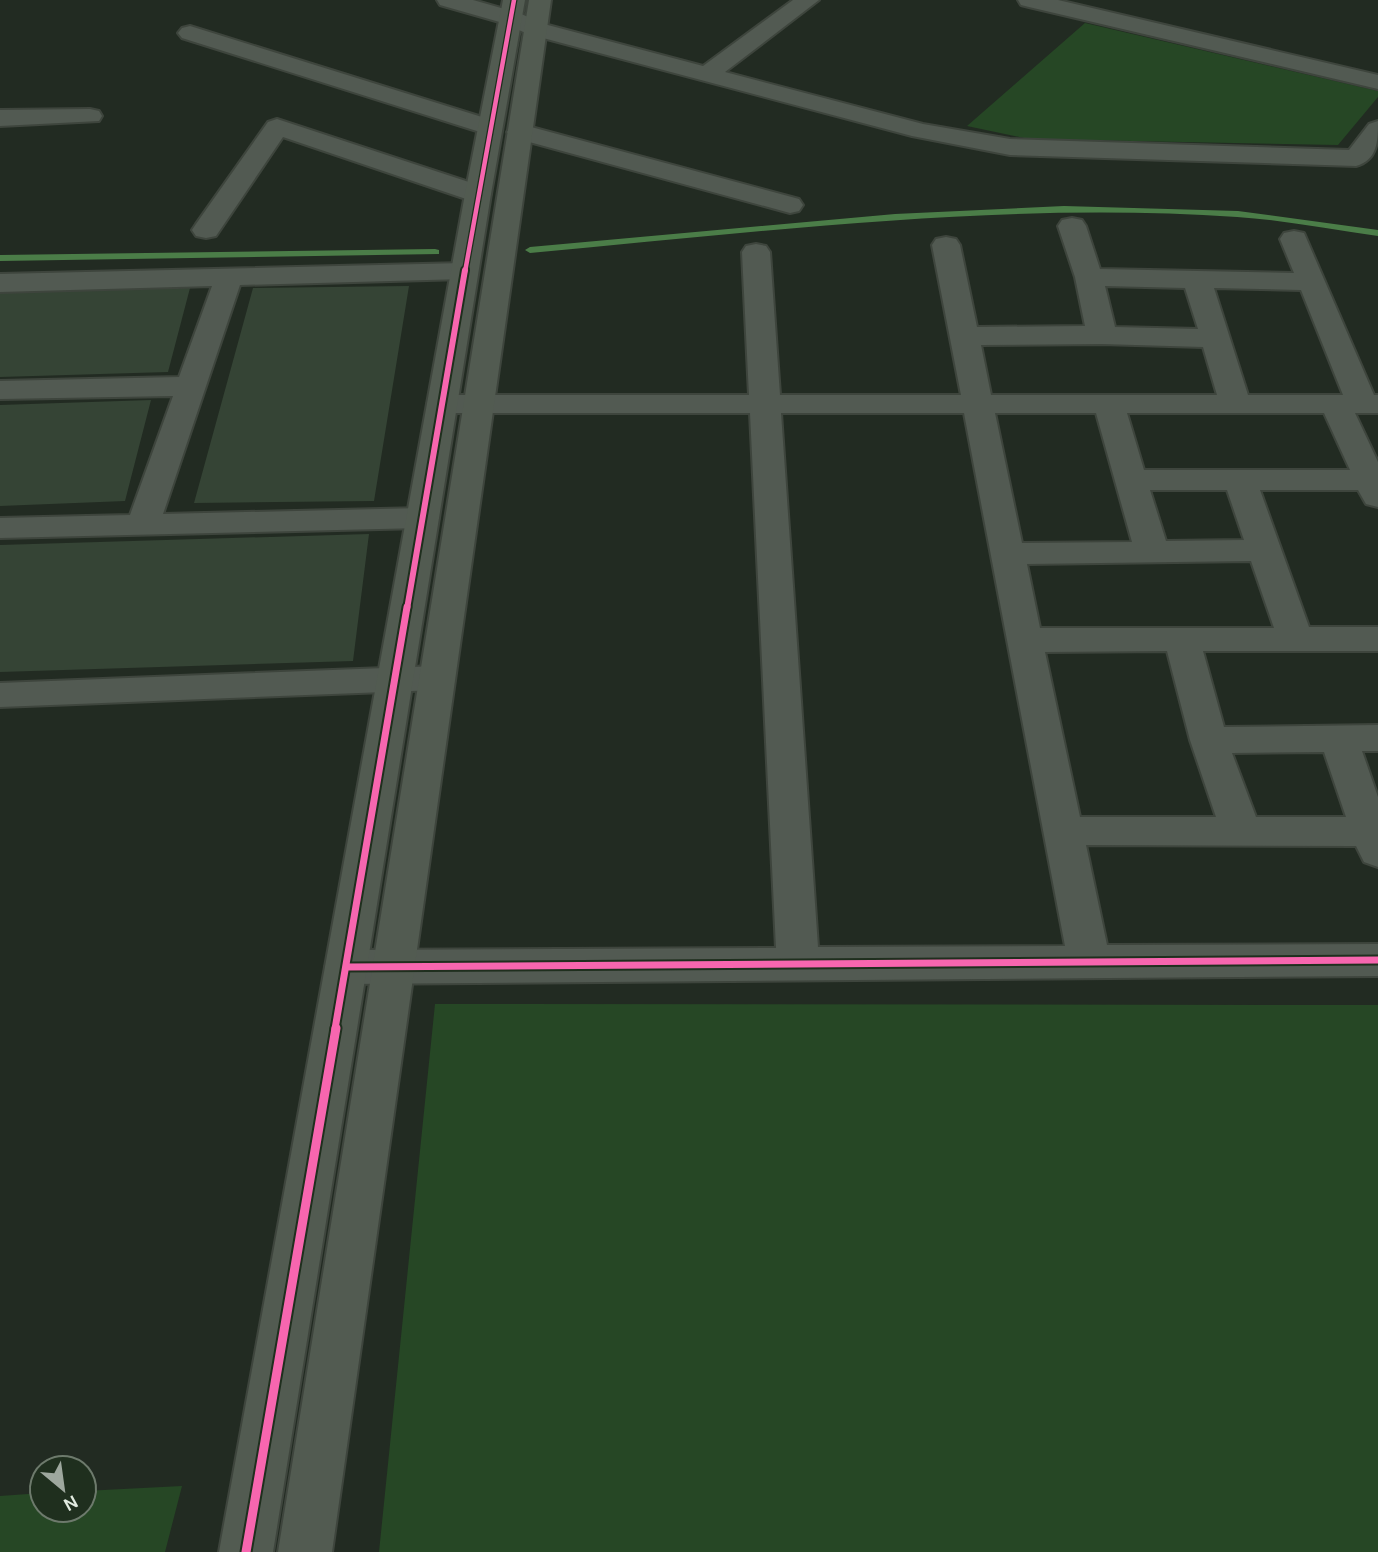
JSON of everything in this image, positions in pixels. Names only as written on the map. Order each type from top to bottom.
[{"type":"street","points":[[449,0],[525,12],[707,74],[921,131],[1010,147],[1356,158],[1378,129]]},
{"type":"street","points":[[707,74],[808,0]]},
{"type":"street","points":[[1029,0],[1378,82]]},
{"type":"street","points":[[246,1552],[422,518],[460,404],[525,12]]},
{"type":"street","points":[[190,33],[505,130],[790,205]]},
{"type":"street","points":[[0,118],[90,116]]},
{"type":"street","points":[[206,230],[277,127],[478,194]]},
{"type":"street","points":[[305,1552],[437,678],[460,404],[464,271],[478,194],[505,130]]},
{"type":"street","points":[[1072,226],[1089,277],[1102,335]]},
{"type":"street","points":[[1131,480],[1240,480],[1374,489],[1358,404],[1294,239]]},
{"type":"street","points":[[946,245],[1089,962]]},
{"type":"street","points":[[755,253],[798,964]]},
{"type":"street","points":[[0,283],[464,271]]},
{"type":"street","points":[[143,525],[229,277]]},
{"type":"street","points":[[1089,277],[1311,282]]},
{"type":"street","points":[[1198,280],[1236,405]]},
{"type":"street","points":[[964,336],[1102,335],[1217,339]]},
{"type":"street","points":[[0,390],[191,386]]},
{"type":"street","points":[[460,404],[1358,404]]},
{"type":"street","points":[[1109,404],[1152,552]]},
{"type":"street","points":[[1240,480],[1296,640]]},
{"type":"street","points":[[0,528],[422,518]]},
{"type":"street","points":[[1008,554],[1265,550]]},
{"type":"street","points":[[1025,640],[1378,639]]},
{"type":"street","points":[[1182,640],[1209,740],[1241,832]]},
{"type":"street","points":[[1,696],[437,678]]},
{"type":"street","points":[[1063,831],[1241,832],[1374,842],[1338,738]]},
{"type":"street","points":[[1209,740],[1378,738]]},
{"type":"street","points":[[346,967],[1378,960]]},
{"type":"green space","points":[[1085,23],[1378,91],[1378,97],[1338,145],[1029,139],[967,126]]},
{"type":"green space","points":[[435,1004],[1378,1005],[1378,1552],[379,1552]]},
{"type":"green space","points":[[182,1486],[165,1552],[0,1552],[0,1496],[28,1494],[28,1524],[98,1524],[98,1490]]},
{"type":"building","points":[[409,286],[374,501],[194,503],[253,288]]},
{"type":"building","points":[[190,288],[168,372],[0,377],[0,293]]},
{"type":"building","points":[[151,400],[125,501],[0,506],[0,405]]},
{"type":"building","points":[[369,534],[353,661],[0,672],[0,545]]},
{"type":"waterway","points":[[530,250],[895,217],[1064,209],[1238,214],[1378,233]]},
{"type":"waterway","points":[[0,258],[435,252]]},
{"type":"cycle path","points":[[246,1552],[478,194],[514,0]]},
{"type":"cycle path","points":[[346,967],[1378,960]]}]
